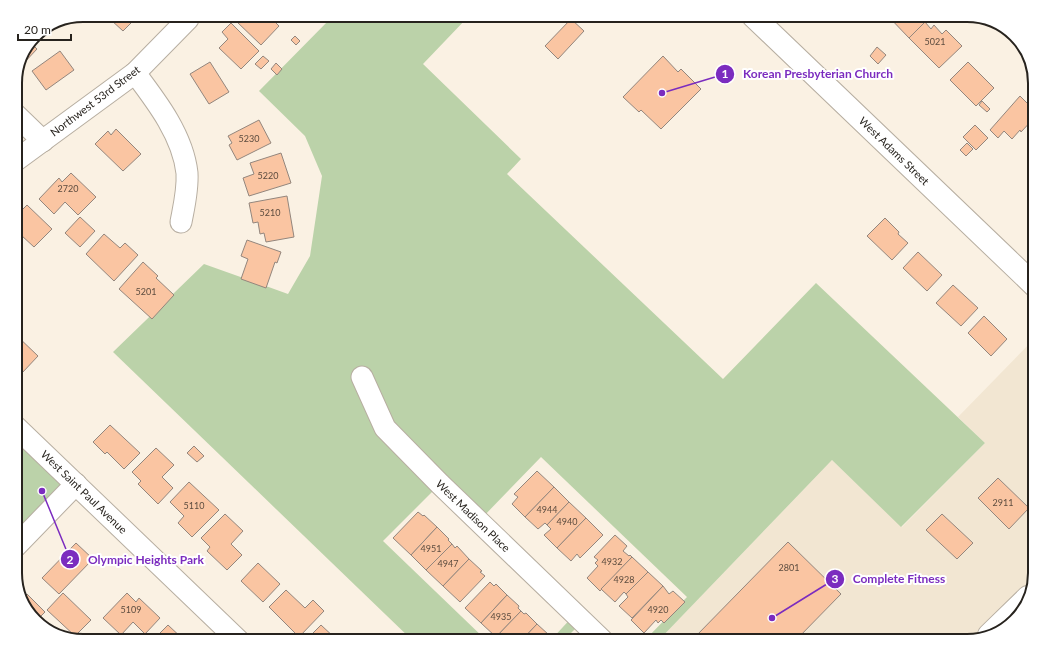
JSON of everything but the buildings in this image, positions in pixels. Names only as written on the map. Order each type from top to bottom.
[{"type":"main road","name":"West Adams Street","points":[[759,22],[1028,279]]},
{"type":"main road","points":[[1003,622],[1019,605]]},
{"type":"street","name":"Northwest 53rd Street","points":[[22,156],[135,73],[185,22]]},
{"type":"street","points":[[135,73],[155,100],[170,125],[179,143],[184,159],[187,173],[187,190],[181,222]]},
{"type":"street","points":[[22,121],[43,141]]},
{"type":"street","name":"West Madison Place","points":[[362,377],[385,428],[440,484],[596,634]]},
{"type":"street","name":"West Saint Paul Avenue","points":[[22,433],[232,634]]},
{"type":"street","points":[[22,541],[76,484]]},
{"type":"shaded area","points":[[1028,345],[1027,585],[1018,606],[1002,623],[983,632],[967,634],[665,634],[832,460],[902,527],[985,443],[958,417]]},
{"type":"green space","points":[[327,22],[463,22],[423,64],[521,159],[507,174],[723,379],[816,283],[985,443],[901,527],[832,460],[665,634],[651,634],[687,597],[541,457],[479,521],[440,484],[383,541],[480,634],[406,634],[113,352],[204,264],[288,294],[310,256],[322,176],[305,136],[259,91]]},
{"type":"green space","points":[[22,433],[76,484],[22,540]]},
{"type":"green space","points":[[575,614],[583,621],[570,634],[556,634]]},
{"type":"place","name":"Korean Presbyterian Church","points":[[662,93]]},
{"type":"place","name":"Olympic Heights Park","points":[[42,491]]},
{"type":"place","name":"Complete Fitness","points":[[772,618]]}]
